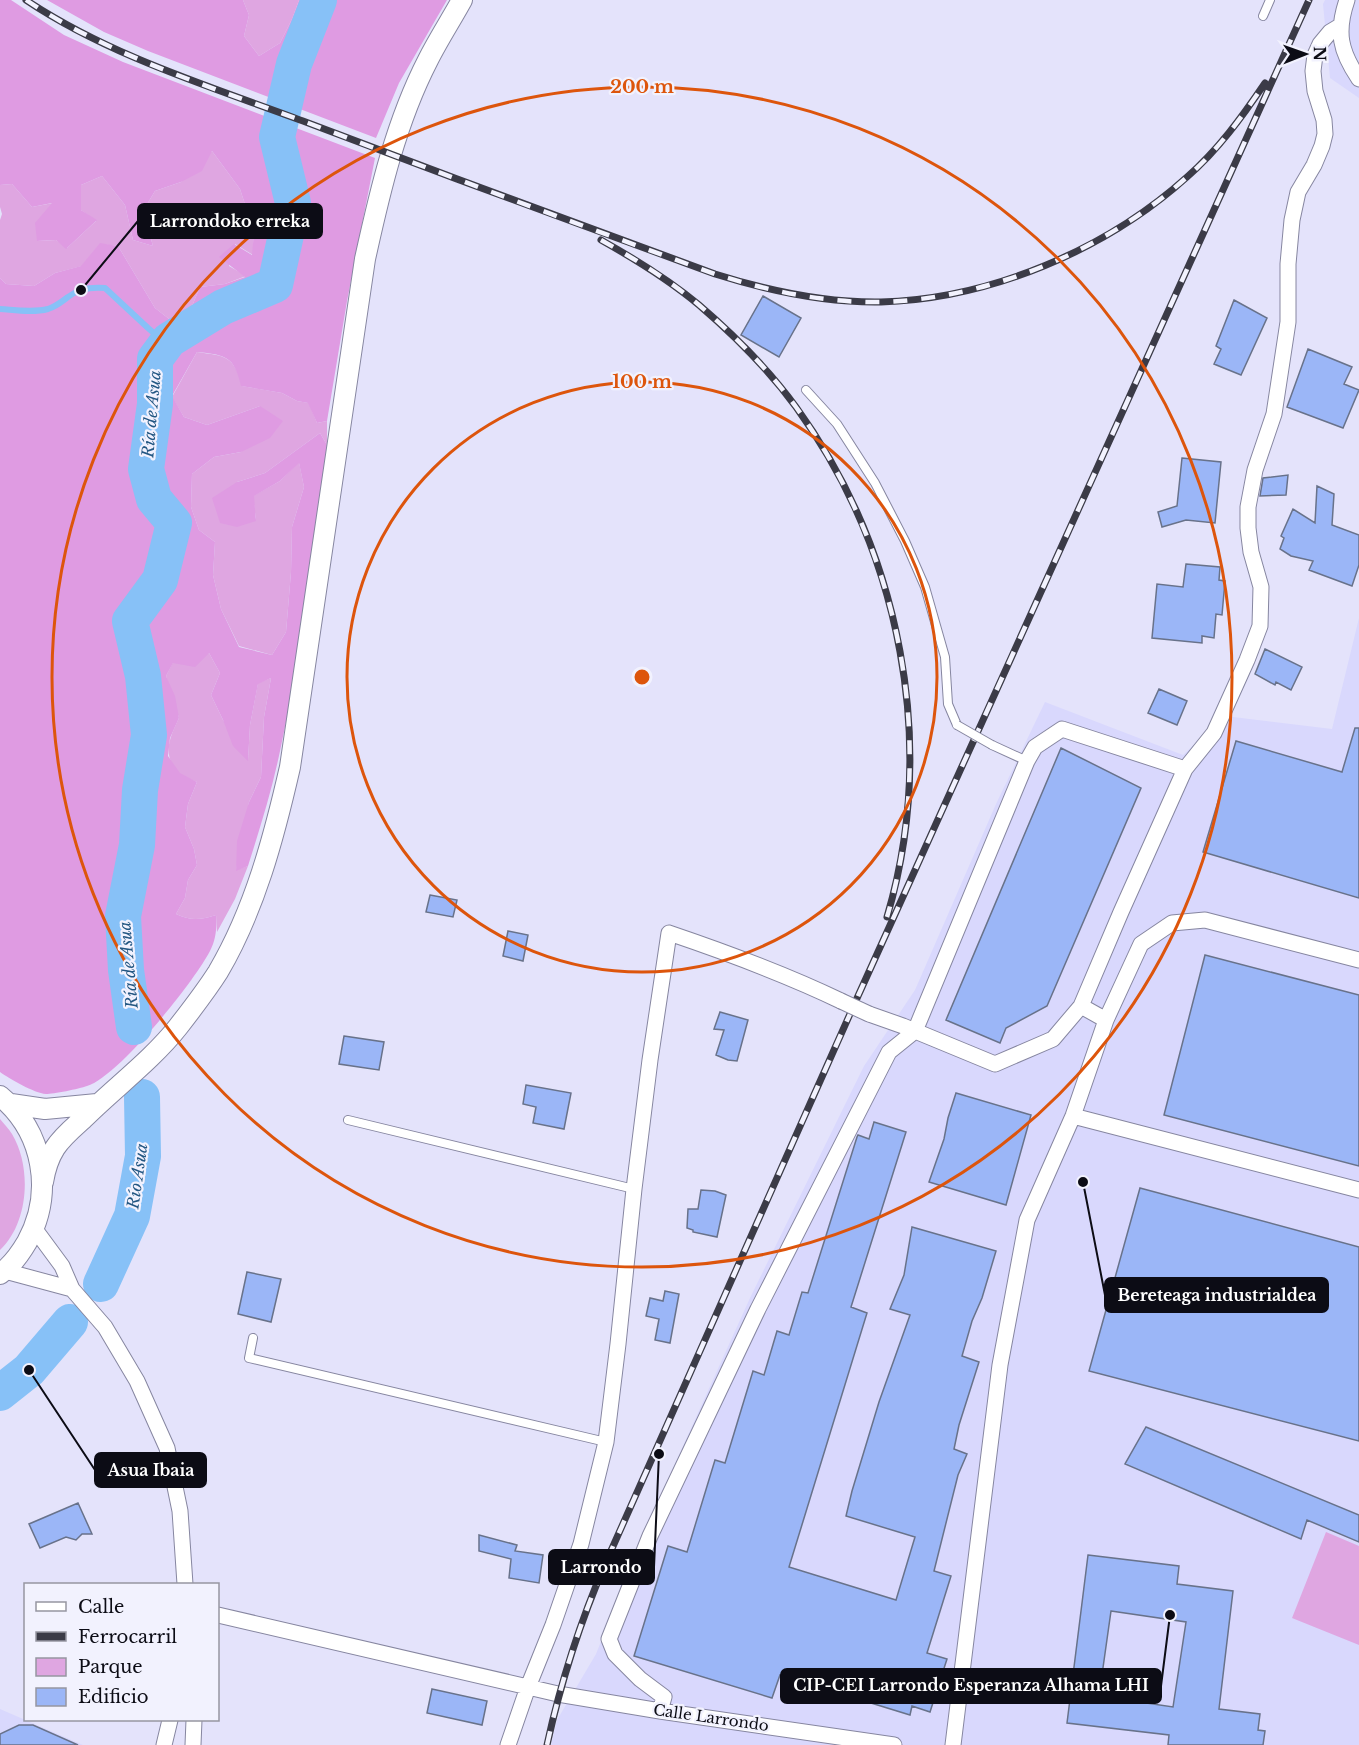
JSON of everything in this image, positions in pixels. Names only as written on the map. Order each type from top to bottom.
[{"type":"street","points":[[72,1289],[2,1272],[22,1251],[34,1228],[41,1206],[47,1162],[56,1147],[97,1104],[176,1030],[217,973],[236,939],[274,834],[290,767],[365,259],[382,185],[404,118],[427,61],[462,0]]},
{"type":"street","points":[[1347,0],[1340,38],[1348,62],[1359,79]]},
{"type":"street","points":[[508,1745],[581,1544],[606,1442],[634,1189],[669,933],[791,977],[869,1014],[994,1064],[1053,1039],[1081,1006],[1185,769],[1214,733],[1260,626],[1261,587],[1251,552],[1248,507],[1255,470],[1274,414],[1288,322],[1288,264],[1292,220],[1298,192],[1314,165],[1325,134],[1324,120],[1315,91],[1313,71],[1315,55],[1320,44],[1330,32],[1341,26]]},
{"type":"street","points":[[660,1711],[664,1697],[615,1654],[609,1639],[650,1536],[758,1309],[889,1052],[915,1031],[1027,761],[1035,747],[1062,729],[1185,769]]},
{"type":"street","points":[[952,1745],[1000,1365],[1027,1220],[1072,1116],[1106,1020],[1141,944],[1172,923],[1205,920],[1359,960]]},
{"type":"street","points":[[1081,1006],[1106,1020]]},
{"type":"street","points":[[5,1100],[45,1109],[97,1104]]},
{"type":"street","points":[[5,1100],[28,1128],[39,1154],[43,1182]]},
{"type":"street","points":[[1072,1116],[1359,1190]]},
{"type":"street","points":[[34,1228],[62,1266],[72,1289],[105,1327],[137,1381],[167,1448],[180,1511],[185,1583]]},
{"type":"street","name":"Calle Larrondo","points":[[219,1615],[558,1694],[894,1745]]},
{"type":"street","points":[[164,1745],[170,1721]]},
{"type":"street","points":[[193,1745],[194,1721]]},
{"type":"lane","points":[[1263,16],[1270,0]]},
{"type":"lane","points":[[806,390],[837,424],[875,483],[925,586],[945,657],[948,704],[957,725],[1027,761]]},
{"type":"lane","points":[[348,1120],[634,1189]]},
{"type":"lane","points":[[253,1338],[249,1358],[606,1442]]},
{"type":"shaded area","points":[[0,0],[11,0],[64,35],[123,62],[375,158],[347,301],[327,421],[317,423],[308,403],[297,401],[282,393],[241,386],[232,363],[215,354],[197,352],[172,396],[184,417],[207,425],[260,406],[283,421],[270,438],[241,452],[214,457],[192,474],[191,507],[199,530],[215,542],[213,575],[221,609],[239,647],[272,655],[286,632],[292,527],[304,487],[299,463],[280,481],[254,496],[256,521],[237,527],[220,523],[212,498],[237,482],[265,473],[320,433],[327,445],[307,598],[288,713],[273,780],[248,866],[236,871],[237,841],[249,802],[261,777],[264,717],[271,678],[258,684],[250,725],[248,761],[233,746],[211,695],[220,673],[209,653],[195,667],[173,663],[166,676],[175,696],[179,718],[170,738],[168,756],[180,773],[197,782],[188,804],[185,827],[194,849],[197,865],[188,880],[185,898],[176,914],[196,919],[216,915],[216,933],[212,947],[172,1005],[117,1065],[101,1079],[87,1086],[46,1094],[16,1082],[0,1072],[0,278],[6,284],[34,286],[55,273],[81,266],[100,243],[118,246],[155,308],[173,322],[192,306],[200,287],[225,284],[245,277],[219,257],[234,244],[252,255],[254,232],[240,189],[212,151],[202,171],[181,182],[155,191],[143,211],[153,246],[133,240],[125,205],[102,176],[81,185],[81,210],[97,220],[66,249],[56,240],[37,241],[35,223],[52,203],[32,207],[12,184],[0,185]]},
{"type":"shaded area","points":[[47,0],[243,0],[249,15],[244,36],[259,56],[280,43],[299,0],[447,0],[399,83],[376,138],[148,51],[104,32]]},
{"type":"shaded area","points":[[1325,0],[1359,0],[1359,98],[1330,78],[1323,4]]},
{"type":"shaded area","points":[[1359,618],[1359,1745],[551,1745],[557,1720],[596,1654],[650,1519],[750,1298],[864,1066],[915,990],[996,804],[1045,702],[1183,755],[1225,716],[1332,729]]},
{"type":"shaded area","points":[[0,1709],[83,1745],[0,1745]]},
{"type":"green space","points":[[243,0],[299,0],[280,43],[259,56],[244,36],[249,15]]},
{"type":"green space","points":[[212,151],[240,189],[254,232],[253,255],[235,244],[229,266],[246,276],[225,284],[200,287],[192,306],[173,322],[155,308],[118,246],[100,244],[82,266],[55,273],[34,286],[6,284],[0,278],[0,220],[2,214],[0,185],[12,184],[32,207],[53,203],[38,241],[56,240],[67,248],[96,221],[81,210],[81,185],[102,176],[125,205],[133,240],[153,246],[143,211],[155,191],[181,182]]},
{"type":"green space","points":[[197,352],[227,359],[236,369],[242,386],[282,393],[297,401],[309,403],[317,423],[327,421],[327,445],[320,433],[265,473],[237,482],[256,520],[253,496],[280,481],[299,462],[304,487],[292,527],[286,632],[272,655],[239,646],[221,609],[213,575],[215,542],[199,530],[191,507],[192,474],[214,457],[241,452],[260,406],[207,425],[184,417],[172,397]]},
{"type":"green space","points":[[209,653],[220,673],[211,695],[223,720],[248,760],[250,725],[258,683],[271,678],[264,717],[261,777],[249,802],[236,870],[248,866],[235,899],[217,932],[216,915],[196,919],[176,914],[185,898],[188,880],[197,865],[194,849],[185,827],[188,804],[197,782],[181,774],[170,759],[170,739],[179,718],[166,676],[173,662]]},
{"type":"green space","points":[[0,1119],[11,1132],[18,1147],[25,1178],[22,1210],[17,1225],[10,1239],[0,1250]]},
{"type":"green space","points":[[1326,1532],[1359,1546],[1359,1645],[1292,1618]]},
{"type":"building","points":[[763,296],[801,318],[779,357],[741,335]]},
{"type":"building","points":[[1234,300],[1267,318],[1241,375],[1214,364],[1221,349],[1216,346]]},
{"type":"building","points":[[1308,349],[1352,367],[1344,384],[1359,390],[1343,428],[1287,407]]},
{"type":"building","points":[[1182,458],[1221,462],[1215,523],[1186,520],[1162,527],[1158,512],[1177,506]]},
{"type":"building","points":[[1288,475],[1286,495],[1260,496],[1263,478]]},
{"type":"building","points":[[1317,486],[1334,494],[1332,525],[1359,535],[1359,565],[1352,586],[1309,570],[1313,561],[1291,556],[1280,549],[1284,538],[1281,536],[1293,509],[1315,523]]},
{"type":"building","points":[[1186,564],[1220,567],[1219,580],[1225,581],[1222,615],[1216,614],[1214,638],[1202,636],[1202,643],[1152,638],[1157,584],[1183,587]]},
{"type":"building","points":[[1265,649],[1302,667],[1291,690],[1276,682],[1275,685],[1255,674]]},
{"type":"building","points":[[1159,689],[1187,701],[1177,725],[1148,713]]},
{"type":"building","points":[[1355,728],[1359,728],[1359,898],[1203,852],[1236,741],[1342,772]]},
{"type":"building","points":[[1061,748],[1141,788],[1047,1006],[1006,1028],[1000,1043],[946,1020]]},
{"type":"building","points":[[430,895],[457,900],[453,917],[426,912]]},
{"type":"building","points":[[508,931],[528,935],[523,961],[503,956]]},
{"type":"building","points":[[1205,955],[1359,995],[1359,1166],[1164,1115]]},
{"type":"building","points":[[720,1012],[748,1020],[737,1061],[716,1055],[724,1030],[714,1029]]},
{"type":"building","points":[[344,1036],[384,1042],[379,1070],[339,1064]]},
{"type":"building","points":[[526,1085],[571,1093],[564,1129],[533,1123],[536,1107],[523,1104]]},
{"type":"building","points":[[956,1093],[1031,1115],[1006,1205],[929,1182],[944,1139]]},
{"type":"building","points":[[874,1122],[906,1132],[851,1307],[867,1313],[789,1567],[896,1600],[915,1537],[846,1516],[879,1402],[910,1315],[890,1309],[904,1275],[912,1227],[996,1251],[962,1356],[979,1362],[959,1425],[954,1449],[967,1454],[958,1475],[934,1571],[951,1576],[927,1653],[947,1659],[930,1712],[912,1706],[910,1715],[780,1675],[772,1698],[634,1656],[668,1546],[687,1552],[715,1460],[725,1463],[753,1371],[764,1375],[777,1331],[789,1335],[802,1292],[808,1293],[857,1137],[858,1135],[869,1139]]},
{"type":"building","points":[[1140,1188],[1359,1247],[1359,1441],[1089,1371]]},
{"type":"building","points":[[701,1190],[726,1195],[717,1237],[693,1232],[687,1228],[688,1209],[698,1209]]},
{"type":"building","points":[[247,1272],[281,1279],[271,1322],[238,1314]]},
{"type":"building","points":[[665,1291],[679,1294],[670,1343],[655,1340],[659,1319],[646,1316],[650,1298],[663,1301]]},
{"type":"building","points":[[1146,1427],[1359,1515],[1359,1542],[1307,1520],[1301,1539],[1125,1464]]},
{"type":"building","points":[[78,1503],[92,1534],[82,1534],[76,1540],[66,1537],[40,1548],[29,1524]]},
{"type":"building","points":[[479,1535],[517,1545],[515,1551],[543,1555],[539,1583],[509,1578],[511,1559],[479,1551]]},
{"type":"building","points":[[1088,1555],[1179,1566],[1177,1584],[1233,1591],[1219,1709],[1260,1714],[1258,1730],[1265,1731],[1263,1745],[1168,1745],[1169,1735],[1067,1723]],"holes":[[[1111,1611],[1186,1622],[1173,1707],[1099,1696]]]},
{"type":"building","points":[[432,1689],[487,1701],[482,1725],[427,1713]]},
{"type":"building","points":[[19,1725],[33,1725],[78,1745],[0,1745],[0,1734]]},
{"type":"waterway","name":"Ría de Asua","points":[[134,1027],[126,970],[123,916],[137,845],[140,790],[149,735],[143,676],[130,621],[160,580],[174,523],[154,499],[146,469],[155,404],[155,359],[169,340],[223,307],[275,285],[293,203],[277,137],[294,64],[319,0]]},
{"type":"waterway","points":[[0,309],[24,311],[48,309],[81,290],[105,288],[156,335],[169,340]]},
{"type":"waterway","name":"Río Asua","points":[[101,1284],[132,1216],[143,1156],[142,1097]]},
{"type":"waterway","points":[[0,1393],[29,1370],[70,1322]]},
{"type":"railway","points":[[26,0],[91,38],[196,82],[715,274],[776,291],[860,302],[922,299],[963,291],[1044,266],[1083,248],[1120,227],[1187,177],[1229,133],[1265,83]]},
{"type":"railway","points":[[547,1745],[572,1652],[606,1562],[858,996],[1309,0]]},
{"type":"railway","points":[[601,240],[652,270],[688,296],[725,328],[763,366],[796,407],[832,463],[862,524],[884,586],[900,652],[908,718],[909,785],[902,851],[887,917]]},
{"type":"place","name":"Larrondoko erreka","points":[[81,290]]},
{"type":"place","name":"Bereteaga industrialdea","points":[[1083,1182]]},
{"type":"place","name":"Asua Ibaia","points":[[29,1370]]},
{"type":"place","name":"Larrondo","points":[[659,1454]]},
{"type":"place","name":"CIP-CEI Larrondo Esperanza Alhama LHI","points":[[1170,1615]]}]
